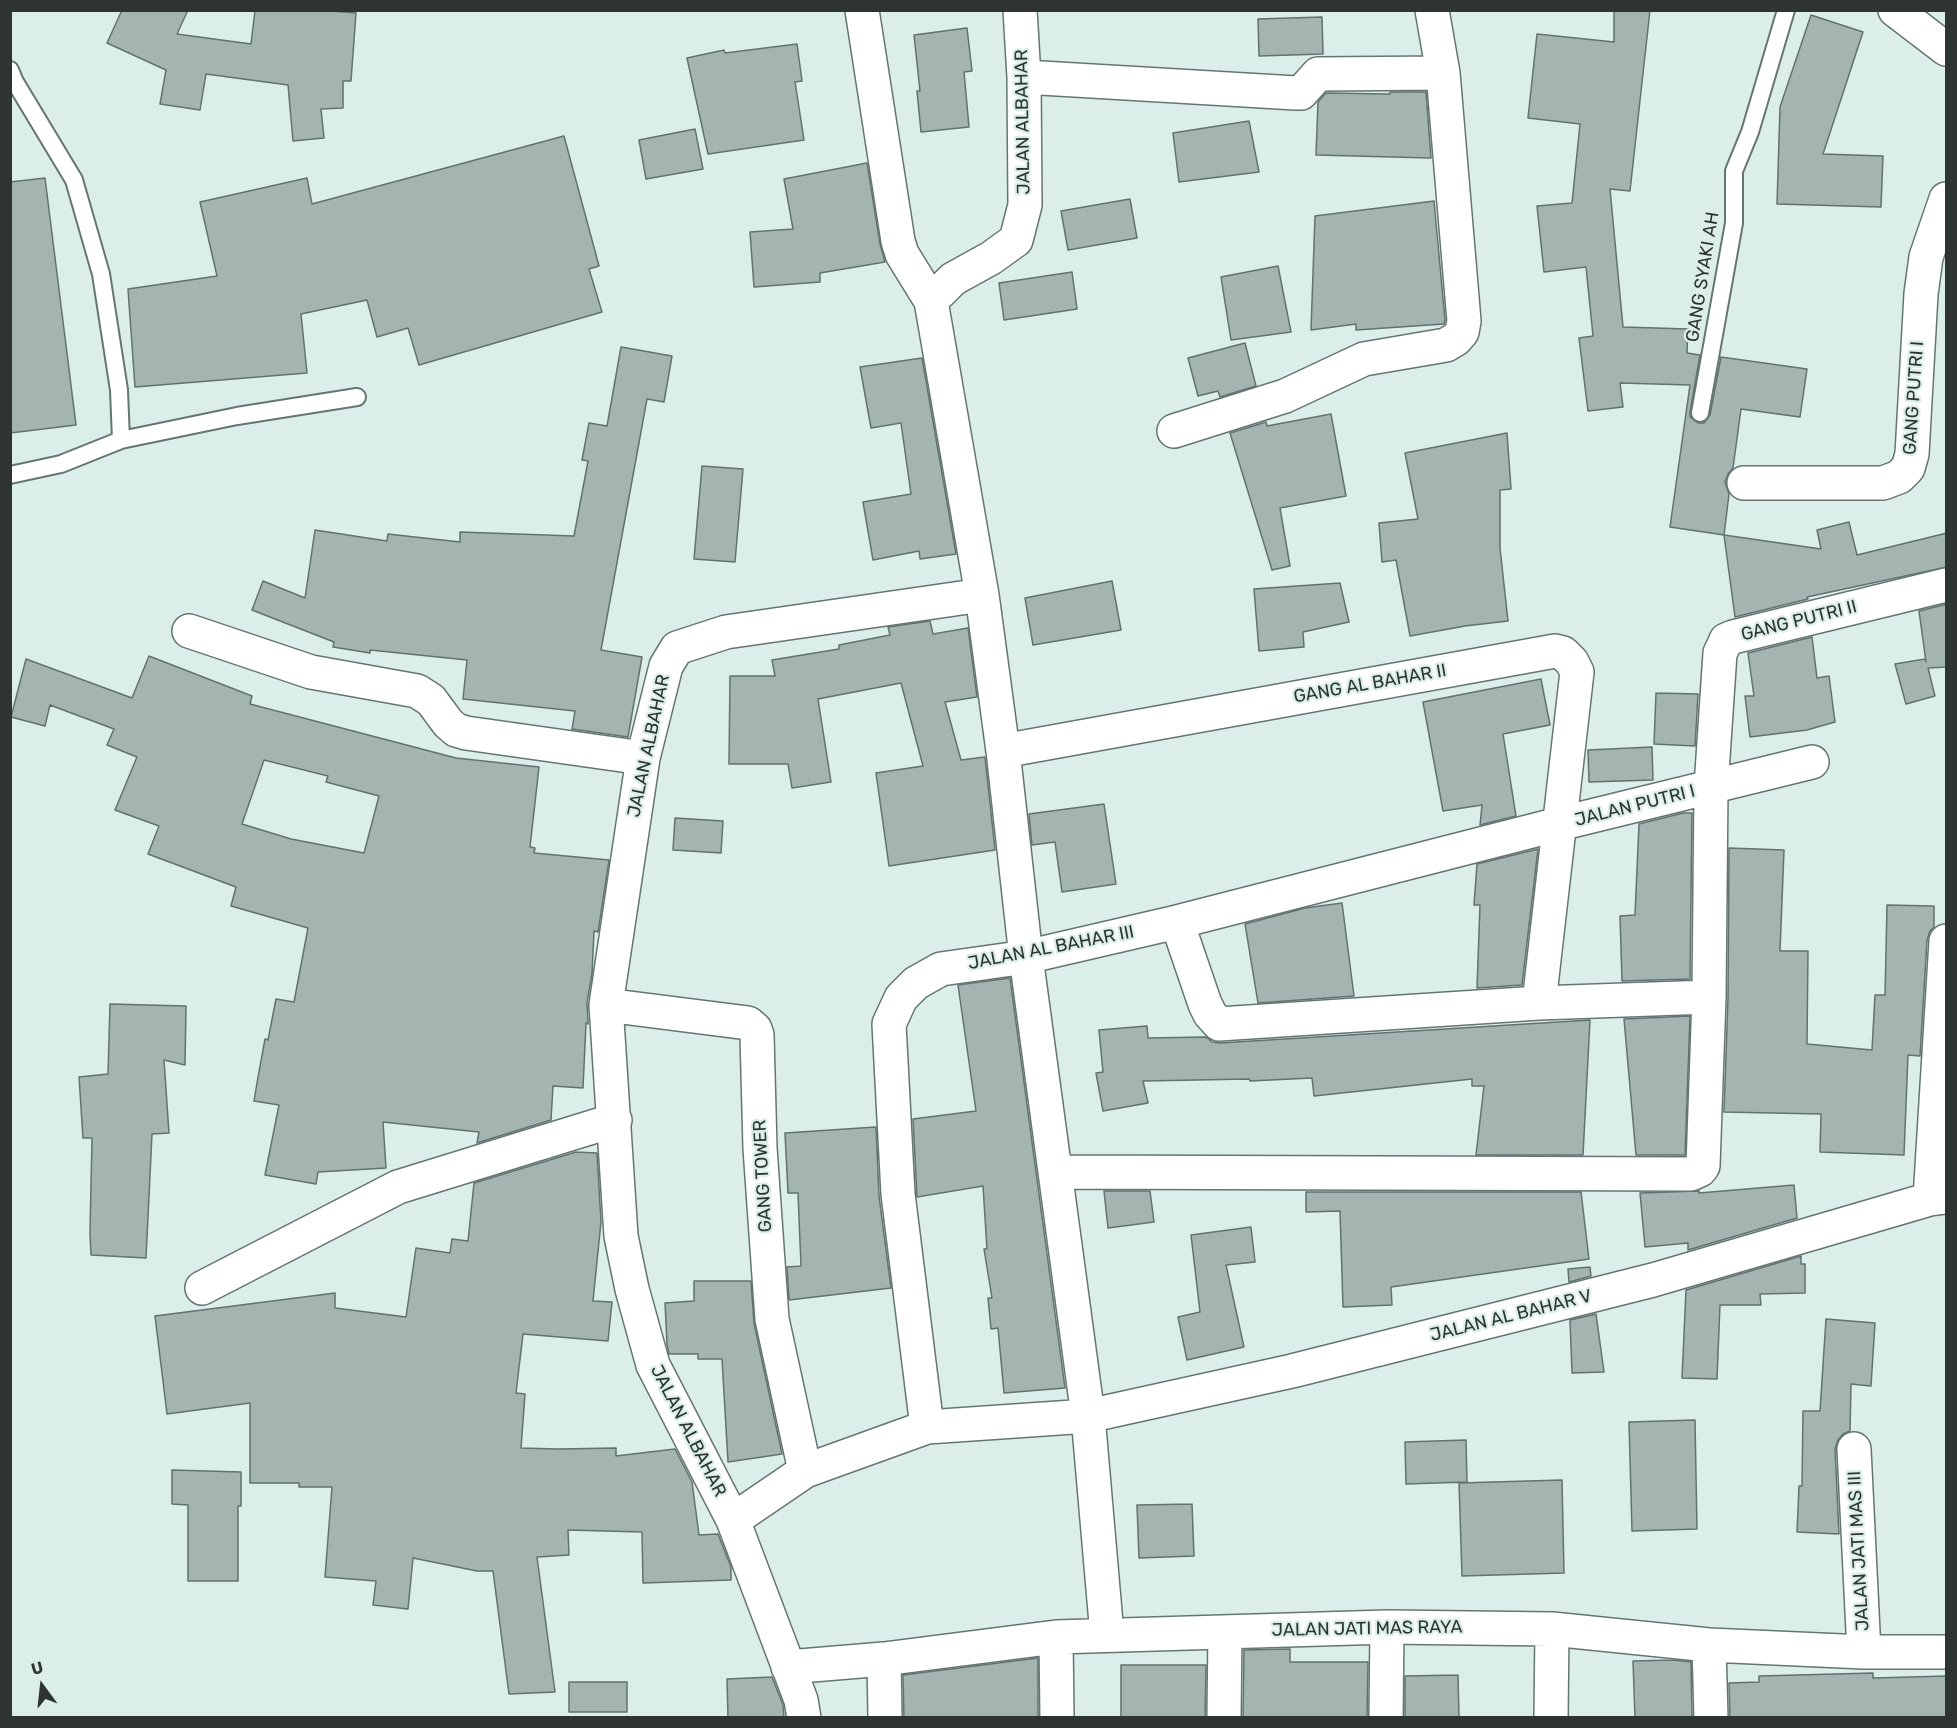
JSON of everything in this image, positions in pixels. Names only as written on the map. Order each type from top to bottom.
[{"type":"street","points":[[862,10],[898,240],[902,254],[931,301],[982,595],[1004,751],[1026,957],[1057,1172],[1088,1416],[1107,1635]]},
{"type":"street","name":"JALAN ALBAHAR","points":[[931,301],[953,279],[991,258],[1016,240],[1025,205],[1024,77],[1020,10]]},
{"type":"street","points":[[1174,431],[1285,396],[1364,359],[1446,345],[1462,332],[1464,321],[1443,73],[1432,10]]},
{"type":"street","points":[[1895,10],[1947,49]]},
{"type":"street","points":[[1024,77],[1301,93],[1318,74],[1443,73]]},
{"type":"street","name":"GANG PUTRI I","points":[[1744,483],[1883,483],[1899,477],[1908,468],[1912,454],[1921,294],[1926,257],[1947,199]]},
{"type":"street","name":"GANG PUTRI II","points":[[1711,787],[1720,653],[1726,640],[1947,585]]},
{"type":"street","name":"JALAN ALBAHAR","points":[[804,1718],[801,1700],[733,1520],[653,1365],[632,1289],[621,1236],[606,1005],[643,758],[666,666],[676,648],[726,632],[982,595]]},
{"type":"street","points":[[189,631],[310,672],[417,691],[431,700],[456,730],[466,733],[643,758]]},
{"type":"street","name":"GANG AL BAHAR II","points":[[1004,751],[1555,651],[1563,653],[1572,662],[1577,672],[1559,824]]},
{"type":"street","name":"JALAN PUTRI I","points":[[1559,824],[1812,762]]},
{"type":"street","points":[[1057,1172],[1691,1174],[1703,1166],[1709,997],[1711,787]]},
{"type":"street","points":[[1539,1002],[1559,824]]},
{"type":"street","name":"JALAN AL BAHAR III","points":[[927,1426],[898,1194],[889,1024],[901,998],[916,983],[941,969],[1026,957],[1177,922],[1559,824]]},
{"type":"street","points":[[1177,922],[1205,1004],[1219,1024],[1539,1002],[1709,997]]},
{"type":"street","points":[[1938,1198],[1947,941]]},
{"type":"street","name":"GANG TOWER","points":[[606,1005],[748,1023],[755,1029],[760,1148],[772,1318],[805,1471]]},
{"type":"street","points":[[202,1288],[398,1187],[615,1120]]},
{"type":"street","name":"JALAN AL BAHAR V","points":[[733,1520],[805,1471],[927,1426],[1088,1416],[1292,1371],[1653,1280],[1938,1198]]},
{"type":"street","name":"JALAN JATI MAS III","points":[[1854,1449],[1864,1652]]},
{"type":"street","points":[[1386,1718],[1387,1627]]},
{"type":"street","name":"JALAN JATI MAS RAYA","points":[[788,1667],[884,1659],[1056,1637],[1387,1627],[1552,1629],[1710,1645],[1864,1652],[1947,1652]]},
{"type":"street","points":[[1551,1718],[1552,1629]]},
{"type":"street","points":[[1224,1718],[1225,1632]]},
{"type":"street","points":[[1056,1637],[1057,1718]]},
{"type":"street","points":[[1710,1645],[1711,1718]]},
{"type":"street","points":[[884,1659],[885,1718]]},
{"type":"lane","name":"GANG SYAKI AH","points":[[1700,413],[1734,223],[1734,171],[1750,132],[1786,10]]},
{"type":"lane","points":[[10,70],[74,180],[101,274],[119,390],[121,440]]},
{"type":"lane","points":[[10,475],[61,464],[121,440],[237,416],[357,397]]},
{"type":"building","points":[[122,10],[188,10],[177,34],[251,44],[255,10],[318,10],[356,13],[351,81],[343,81],[343,108],[321,109],[324,138],[293,141],[288,85],[206,74],[200,110],[160,104],[166,70],[107,43]]},
{"type":"building","points":[[1614,10],[1650,10],[1630,191],[1610,189],[1623,327],[1688,329],[1687,353],[1700,355],[1690,412],[1690,417],[1698,423],[1704,423],[1710,415],[1721,357],[1807,369],[1800,417],[1741,409],[1733,468],[1725,482],[1729,494],[1724,535],[1670,527],[1690,385],[1620,383],[1623,407],[1588,411],[1579,338],[1593,336],[1586,267],[1544,272],[1537,206],[1572,203],[1580,124],[1528,118],[1537,34],[1614,42]]},
{"type":"building","points":[[1811,15],[1863,32],[1823,154],[1883,156],[1881,207],[1777,204],[1780,107]]},
{"type":"building","points":[[1322,17],[1323,54],[1259,56],[1258,19]]},
{"type":"building","points":[[967,28],[972,71],[964,72],[969,127],[921,132],[917,91],[920,91],[914,35]]},
{"type":"building","points":[[797,44],[802,81],[795,82],[804,140],[708,154],[687,58],[724,50],[725,53]]},
{"type":"building","points":[[1390,92],[1426,92],[1431,158],[1316,155],[1318,102],[1326,93],[1390,94]]},
{"type":"building","points":[[1249,121],[1259,172],[1179,182],[1173,133]]},
{"type":"building","points":[[695,129],[703,169],[646,179],[639,140]]},
{"type":"building","points":[[564,136],[599,266],[589,269],[602,312],[419,365],[408,328],[377,337],[367,300],[301,314],[307,373],[135,387],[128,289],[217,276],[200,202],[307,178],[312,204]]},
{"type":"building","points":[[867,163],[885,262],[820,273],[820,282],[754,287],[750,232],[793,229],[784,179]]},
{"type":"building","points":[[45,178],[76,425],[10,433],[10,182]]},
{"type":"building","points":[[1130,199],[1137,238],[1068,250],[1061,211]]},
{"type":"building","points":[[1434,201],[1444,324],[1356,330],[1356,324],[1311,330],[1315,216]]},
{"type":"building","points":[[1278,266],[1291,332],[1231,340],[1221,277]]},
{"type":"building","points":[[1072,272],[1077,309],[1004,320],[999,283]]},
{"type":"building","points":[[1245,343],[1256,386],[1220,397],[1218,391],[1198,396],[1188,358]]},
{"type":"building","points":[[621,347],[672,356],[664,402],[647,399],[601,650],[642,657],[628,737],[572,729],[575,711],[463,699],[467,660],[370,650],[370,653],[333,647],[334,642],[252,610],[263,581],[305,598],[315,530],[387,541],[388,534],[460,542],[460,532],[574,536],[588,461],[582,460],[589,423],[607,426]]},
{"type":"building","points":[[922,358],[956,554],[920,559],[919,551],[873,560],[863,502],[911,494],[901,423],[871,428],[860,367]]},
{"type":"building","points":[[1331,414],[1346,496],[1280,508],[1290,566],[1272,570],[1230,433],[1266,422],[1267,426]]},
{"type":"building","points":[[1507,433],[1511,489],[1500,490],[1500,548],[1508,621],[1410,636],[1396,560],[1382,562],[1379,523],[1418,519],[1405,453]]},
{"type":"building","points":[[702,466],[743,469],[735,562],[694,559]]},
{"type":"building","points":[[1849,522],[1857,555],[1947,533],[1947,567],[1807,597],[1808,599],[1735,617],[1724,535],[1821,549],[1817,530]]},
{"type":"building","points":[[1112,581],[1121,630],[1033,645],[1025,598]]},
{"type":"building","points":[[1340,583],[1349,622],[1303,632],[1304,647],[1259,651],[1254,589]]},
{"type":"building","points":[[1947,604],[1947,667],[1928,668],[1935,696],[1906,704],[1895,664],[1925,659],[1926,662],[1919,611]]},
{"type":"building","points":[[930,621],[933,634],[968,628],[977,697],[945,702],[961,760],[985,757],[995,850],[889,866],[876,773],[923,766],[901,683],[818,699],[831,782],[792,788],[788,764],[729,764],[730,676],[775,676],[772,660],[839,649],[839,645],[890,635],[888,627]]},
{"type":"building","points":[[1812,637],[1817,678],[1829,676],[1835,722],[1807,730],[1750,737],[1745,696],[1754,696],[1748,653]]},
{"type":"building","points":[[149,656],[252,696],[250,704],[456,758],[539,767],[530,847],[535,848],[534,853],[609,860],[598,932],[594,931],[592,974],[587,1002],[588,1024],[586,1023],[583,1088],[553,1086],[551,1120],[477,1143],[479,1132],[383,1122],[386,1168],[318,1172],[316,1184],[265,1175],[279,1105],[254,1101],[257,1083],[265,1039],[268,1040],[276,999],[294,1002],[308,928],[231,906],[236,887],[148,854],[159,826],[115,810],[137,757],[107,745],[114,729],[50,705],[45,726],[11,717],[26,659],[132,698]],"holes":[[[264,760],[328,776],[326,782],[379,796],[364,853],[291,839],[242,824]]]},
{"type":"building","points":[[1541,679],[1550,725],[1503,734],[1516,816],[1480,825],[1482,805],[1443,811],[1423,702]]},
{"type":"building","points":[[1656,693],[1698,694],[1695,746],[1654,744]]},
{"type":"building","points":[[1652,747],[1653,780],[1589,782],[1588,750]]},
{"type":"building","points":[[1104,804],[1116,884],[1062,892],[1055,842],[1032,845],[1029,814]]},
{"type":"building","points":[[1683,813],[1692,813],[1690,979],[1622,981],[1620,916],[1635,915],[1639,824]]},
{"type":"building","points":[[675,818],[723,821],[721,853],[673,850]]},
{"type":"building","points":[[1729,848],[1784,850],[1780,951],[1808,951],[1807,1044],[1872,1050],[1875,995],[1885,995],[1887,905],[1934,906],[1934,927],[1927,940],[1920,1056],[1908,1055],[1904,1155],[1820,1152],[1821,1114],[1724,1112],[1728,998]]},
{"type":"building","points":[[1538,849],[1522,985],[1477,988],[1480,905],[1474,905],[1477,864]]},
{"type":"building","points":[[1342,903],[1354,996],[1258,1003],[1245,924],[1305,908]]},
{"type":"building","points":[[1010,978],[1065,1388],[1004,1393],[998,1328],[991,1329],[988,1298],[992,1298],[984,1249],[987,1249],[983,1186],[917,1197],[913,1119],[976,1111],[958,985]]},
{"type":"building","points":[[110,1004],[186,1006],[185,1065],[164,1060],[169,1133],[152,1134],[146,1258],[91,1255],[92,1138],[83,1138],[79,1077],[108,1074]]},
{"type":"building","points":[[1690,1016],[1685,1155],[1636,1155],[1624,1019]]},
{"type":"building","points":[[1590,1020],[1583,1155],[1476,1155],[1484,1086],[1472,1086],[1472,1079],[1314,1096],[1312,1078],[1250,1081],[1249,1079],[1143,1081],[1148,1103],[1103,1111],[1096,1073],[1103,1072],[1099,1030],[1147,1026],[1148,1038],[1206,1037],[1212,1042],[1220,1043]]},
{"type":"building","points":[[876,1127],[879,1196],[891,1288],[789,1300],[787,1267],[801,1266],[798,1193],[788,1193],[785,1133]]},
{"type":"building","points":[[576,1152],[597,1153],[601,1222],[593,1301],[612,1302],[608,1341],[523,1334],[516,1393],[525,1394],[521,1448],[616,1448],[616,1456],[675,1449],[692,1482],[699,1535],[718,1534],[731,1567],[731,1580],[643,1583],[642,1532],[568,1530],[569,1555],[537,1557],[555,1692],[509,1694],[493,1571],[477,1571],[413,1558],[408,1609],[373,1605],[376,1581],[325,1577],[332,1487],[299,1487],[299,1483],[250,1483],[250,1403],[167,1414],[155,1316],[335,1293],[335,1308],[406,1317],[416,1248],[450,1253],[452,1239],[468,1241],[474,1183]]},
{"type":"building","points":[[1794,1185],[1797,1218],[1688,1250],[1688,1243],[1645,1247],[1640,1193],[1699,1191],[1699,1193]]},
{"type":"building","points":[[1104,1191],[1150,1191],[1154,1222],[1108,1228]]},
{"type":"building","points":[[1306,1192],[1581,1192],[1589,1259],[1391,1287],[1392,1305],[1343,1307],[1340,1211],[1306,1212]]},
{"type":"building","points":[[1251,1227],[1255,1262],[1226,1265],[1244,1347],[1187,1360],[1178,1317],[1200,1312],[1191,1235]]},
{"type":"building","points":[[1801,1256],[1801,1264],[1805,1264],[1805,1293],[1760,1294],[1761,1305],[1720,1305],[1717,1379],[1682,1378],[1686,1290]]},
{"type":"building","points":[[1590,1267],[1591,1276],[1569,1282],[1568,1269]]},
{"type":"building","points":[[694,1281],[751,1281],[754,1323],[782,1454],[728,1462],[722,1359],[698,1359],[698,1354],[669,1354],[665,1303],[694,1301]]},
{"type":"building","points":[[1596,1314],[1604,1372],[1572,1373],[1570,1320]]},
{"type":"building","points":[[1826,1319],[1875,1323],[1871,1386],[1851,1384],[1850,1431],[1838,1440],[1835,1449],[1839,1534],[1797,1532],[1799,1486],[1802,1486],[1803,1411],[1820,1411]]},
{"type":"building","points":[[1695,1420],[1697,1529],[1632,1531],[1629,1422]]},
{"type":"building","points":[[1466,1440],[1467,1482],[1406,1484],[1405,1442]]},
{"type":"building","points":[[172,1470],[241,1472],[241,1506],[238,1506],[238,1581],[188,1581],[188,1505],[172,1504]]},
{"type":"building","points":[[1562,1480],[1564,1573],[1462,1576],[1459,1483]]},
{"type":"building","points":[[1192,1504],[1194,1556],[1139,1558],[1137,1505]]},
{"type":"building","points":[[1290,1649],[1290,1662],[1368,1662],[1367,1718],[1243,1718],[1244,1650]]},
{"type":"building","points":[[1038,1658],[1038,1718],[904,1718],[903,1675]]},
{"type":"building","points":[[1633,1661],[1691,1662],[1692,1717],[1635,1718]]},
{"type":"building","points":[[1121,1665],[1206,1665],[1205,1718],[1121,1718]]},
{"type":"building","points":[[1873,1673],[1873,1678],[1947,1676],[1947,1718],[1730,1718],[1729,1683],[1759,1682],[1759,1676]]},
{"type":"building","points":[[1458,1675],[1459,1718],[1405,1718],[1405,1676]]},
{"type":"building","points":[[772,1677],[783,1705],[784,1718],[728,1718],[727,1679]]},
{"type":"building","points":[[569,1682],[627,1682],[627,1712],[569,1712]]}]
